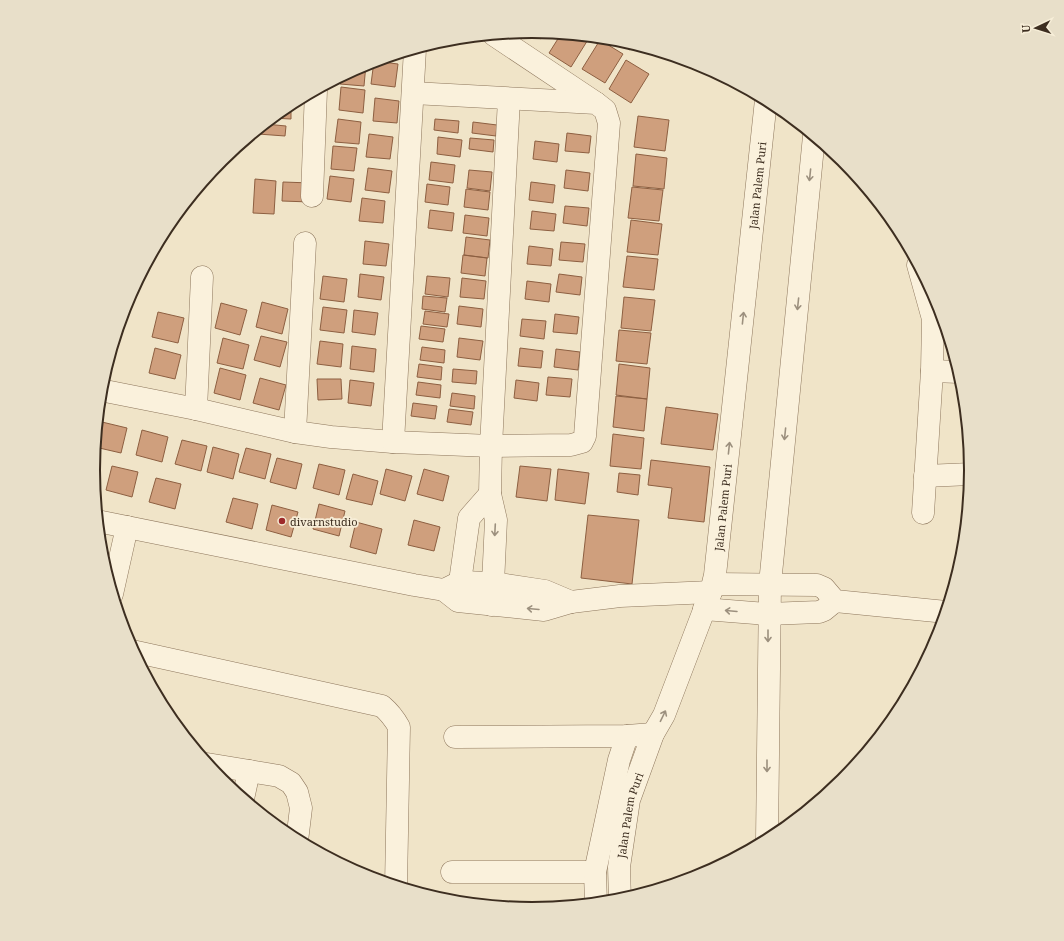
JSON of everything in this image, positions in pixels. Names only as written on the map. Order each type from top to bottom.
[{"type":"street","points":[[107,391],[196,409],[295,432],[331,437],[393,442],[491,446],[571,445],[582,442],[585,436],[609,123],[605,110],[596,103],[501,39]]},
{"type":"street","points":[[393,442],[415,55]]},
{"type":"street","points":[[413,93],[596,103]]},
{"type":"street","points":[[312,196],[316,96]]},
{"type":"street","points":[[492,605],[496,520],[490,494],[491,446],[509,99]]},
{"type":"street","name":"Jalan Palem Puri","points":[[620,894],[619,867],[629,800],[653,734],[664,715],[710,595],[765,107]]},
{"type":"street","points":[[767,833],[768,614],[770,584],[813,142]]},
{"type":"street","points":[[295,432],[305,243]]},
{"type":"street","points":[[196,409],[202,277]]},
{"type":"street","points":[[923,513],[932,371],[939,323]]},
{"type":"street","points":[[932,371],[953,372]]},
{"type":"street","points":[[925,476],[964,474]]},
{"type":"street","points":[[454,591],[469,518],[490,494]]},
{"type":"street","points":[[103,527],[127,527],[414,585],[454,591],[492,605],[544,610],[571,602],[626,595],[710,595],[770,584],[817,585],[824,588],[835,601],[941,612]]},
{"type":"street","points":[[114,583],[127,527]]},
{"type":"street","points":[[454,591],[492,583],[546,591],[571,602]]},
{"type":"street","points":[[710,595],[768,614],[819,612],[835,601]]},
{"type":"street","points":[[140,652],[382,706],[389,711],[398,727],[396,881]]},
{"type":"street","points":[[455,737],[627,736],[653,734]]},
{"type":"street","points":[[596,898],[595,872],[618,760],[627,736]]},
{"type":"street","points":[[216,766],[278,776],[290,783],[297,792],[301,808],[298,834]]},
{"type":"street","points":[[244,793],[248,771]]},
{"type":"street","points":[[452,872],[595,872]]},
{"type":"building","points":[[558,39],[587,42],[571,67],[549,53]]},
{"type":"building","points":[[598,43],[608,45],[623,54],[605,83],[582,69]]},
{"type":"building","points":[[626,60],[649,74],[631,103],[609,89]]},
{"type":"building","points":[[388,63],[398,64],[395,87],[371,84],[373,68]]},
{"type":"building","points":[[365,71],[364,86],[340,84],[341,83]]},
{"type":"building","points":[[341,87],[365,90],[363,113],[339,110]]},
{"type":"building","points":[[375,98],[399,101],[397,123],[373,121]]},
{"type":"building","points":[[291,112],[291,119],[281,118]]},
{"type":"building","points":[[638,116],[669,120],[665,151],[634,147]]},
{"type":"building","points":[[338,119],[361,122],[359,144],[335,142]]},
{"type":"building","points":[[435,119],[459,121],[458,133],[434,130]]},
{"type":"building","points":[[473,122],[497,125],[496,136],[472,133]]},
{"type":"building","points":[[272,125],[286,126],[285,136],[260,134]]},
{"type":"building","points":[[567,133],[591,136],[589,153],[565,151]]},
{"type":"building","points":[[369,134],[393,137],[390,159],[366,157]]},
{"type":"building","points":[[438,137],[462,140],[460,157],[437,154]]},
{"type":"building","points":[[470,138],[494,140],[493,152],[469,149]]},
{"type":"building","points":[[535,141],[559,144],[557,162],[533,159]]},
{"type":"building","points":[[333,146],[357,148],[354,171],[331,169]]},
{"type":"building","points":[[636,154],[667,158],[664,189],[633,186]]},
{"type":"building","points":[[431,162],[455,165],[453,183],[429,180]]},
{"type":"building","points":[[368,168],[392,171],[389,193],[365,190]]},
{"type":"building","points":[[469,170],[492,172],[490,191],[467,188]]},
{"type":"building","points":[[566,170],[590,173],[588,191],[564,188]]},
{"type":"building","points":[[330,176],[354,179],[351,202],[327,199]]},
{"type":"building","points":[[255,179],[276,181],[274,214],[253,213]]},
{"type":"building","points":[[283,182],[311,183],[310,202],[282,201]]},
{"type":"building","points":[[531,182],[555,185],[553,203],[529,200]]},
{"type":"building","points":[[427,184],[450,187],[448,205],[425,202]]},
{"type":"building","points":[[632,187],[663,190],[659,221],[628,218]]},
{"type":"building","points":[[466,189],[490,192],[488,210],[464,207]]},
{"type":"building","points":[[362,198],[385,201],[383,223],[359,221]]},
{"type":"building","points":[[565,206],[589,208],[587,226],[563,223]]},
{"type":"building","points":[[430,210],[454,213],[452,231],[428,228]]},
{"type":"building","points":[[532,211],[556,214],[554,231],[530,229]]},
{"type":"building","points":[[465,215],[489,218],[487,236],[463,233]]},
{"type":"building","points":[[631,220],[662,224],[658,255],[627,252]]},
{"type":"building","points":[[466,237],[490,240],[488,258],[464,255]]},
{"type":"building","points":[[365,241],[389,244],[386,266],[363,264]]},
{"type":"building","points":[[561,242],[585,244],[583,262],[559,260]]},
{"type":"building","points":[[529,246],[553,249],[551,266],[527,264]]},
{"type":"building","points":[[463,255],[487,258],[485,276],[461,273]]},
{"type":"building","points":[[627,256],[658,259],[654,290],[623,287]]},
{"type":"building","points":[[360,274],[384,277],[381,300],[358,297]]},
{"type":"building","points":[[559,274],[582,277],[580,295],[556,292]]},
{"type":"building","points":[[323,276],[347,279],[344,302],[320,299]]},
{"type":"building","points":[[427,276],[450,278],[448,297],[425,294]]},
{"type":"building","points":[[462,278],[486,281],[484,299],[460,297]]},
{"type":"building","points":[[527,281],[551,284],[549,302],[525,299]]},
{"type":"building","points":[[423,296],[447,298],[445,312],[422,309]]},
{"type":"building","points":[[624,297],[655,300],[651,331],[621,328]]},
{"type":"building","points":[[262,302],[288,309],[282,334],[256,327]]},
{"type":"building","points":[[221,303],[247,310],[240,335],[215,328]]},
{"type":"building","points":[[459,306],[483,309],[481,327],[457,324]]},
{"type":"building","points":[[323,307],[347,310],[344,333],[320,330]]},
{"type":"building","points":[[354,310],[378,313],[375,335],[352,332]]},
{"type":"building","points":[[425,311],[449,314],[447,327],[423,324]]},
{"type":"building","points":[[158,312],[184,318],[178,343],[152,337]]},
{"type":"building","points":[[555,314],[579,317],[577,334],[553,332]]},
{"type":"building","points":[[522,319],[546,321],[544,339],[520,336]]},
{"type":"building","points":[[421,326],[445,329],[443,342],[419,339]]},
{"type":"building","points":[[619,330],[651,333],[647,364],[616,361]]},
{"type":"building","points":[[261,336],[287,342],[280,367],[254,360]]},
{"type":"building","points":[[223,338],[249,345],[243,369],[217,363]]},
{"type":"building","points":[[459,338],[483,341],[480,360],[457,357]]},
{"type":"building","points":[[320,341],[343,344],[341,367],[317,364]]},
{"type":"building","points":[[352,346],[376,349],[374,372],[350,369]]},
{"type":"building","points":[[422,347],[445,350],[444,363],[420,360]]},
{"type":"building","points":[[155,348],[181,355],[175,379],[149,373]]},
{"type":"building","points":[[520,348],[543,351],[541,368],[518,366]]},
{"type":"building","points":[[556,349],[580,352],[578,370],[554,367]]},
{"type":"building","points":[[419,364],[442,367],[441,380],[417,377]]},
{"type":"building","points":[[619,364],[650,368],[647,399],[616,395]]},
{"type":"building","points":[[220,368],[246,375],[240,400],[214,393]]},
{"type":"building","points":[[453,369],[477,371],[476,384],[452,382]]},
{"type":"building","points":[[548,377],[572,379],[570,397],[546,395]]},
{"type":"building","points":[[260,378],[286,385],[279,410],[253,403]]},
{"type":"building","points":[[317,379],[341,379],[342,399],[318,400]]},
{"type":"building","points":[[350,380],[374,383],[371,406],[348,403]]},
{"type":"building","points":[[516,380],[539,383],[537,401],[514,398]]},
{"type":"building","points":[[418,382],[441,385],[440,398],[416,395]]},
{"type":"building","points":[[452,393],[475,396],[474,409],[450,406]]},
{"type":"building","points":[[616,396],[647,399],[644,431],[613,427]]},
{"type":"building","points":[[413,403],[437,406],[435,419],[411,416]]},
{"type":"building","points":[[666,407],[718,414],[713,450],[661,444]]},
{"type":"building","points":[[449,409],[473,412],[471,425],[447,422]]},
{"type":"building","points":[[102,422],[127,428],[121,453],[100,448]]},
{"type":"building","points":[[142,430],[168,437],[162,462],[136,455]]},
{"type":"building","points":[[613,434],[644,438],[641,469],[610,466]]},
{"type":"building","points":[[182,440],[207,446],[201,471],[175,464]]},
{"type":"building","points":[[213,447],[239,454],[233,479],[207,472]]},
{"type":"building","points":[[246,448],[271,454],[265,479],[239,472]]},
{"type":"building","points":[[277,458],[302,464],[296,489],[270,482]]},
{"type":"building","points":[[651,460],[710,467],[704,522],[668,518],[672,488],[648,485]]},
{"type":"building","points":[[319,464],[345,470],[339,495],[313,488]]},
{"type":"building","points":[[112,466],[138,472],[132,497],[106,490]]},
{"type":"building","points":[[520,466],[551,469],[547,501],[516,497]]},
{"type":"building","points":[[386,469],[412,476],[405,501],[380,494]]},
{"type":"building","points":[[424,469],[449,476],[443,501],[417,494]]},
{"type":"building","points":[[558,469],[589,473],[585,504],[555,500]]},
{"type":"building","points":[[619,473],[640,475],[638,495],[617,492]]},
{"type":"building","points":[[353,474],[378,481],[372,505],[346,499]]},
{"type":"building","points":[[156,478],[181,484],[175,509],[149,502]]},
{"type":"building","points":[[233,498],[258,504],[252,529],[226,522]]},
{"type":"building","points":[[319,504],[345,511],[339,536],[313,529]]},
{"type":"building","name":"divarnstudio","points":[[272,505],[298,512],[291,537],[266,530]]},
{"type":"building","points":[[588,515],[639,520],[632,584],[581,578]]},
{"type":"building","points":[[414,520],[440,527],[434,551],[408,545]]},
{"type":"building","points":[[356,522],[382,529],[376,554],[350,547]]},
{"type":"place","name":"divarnstudio","points":[[282,521]]}]
